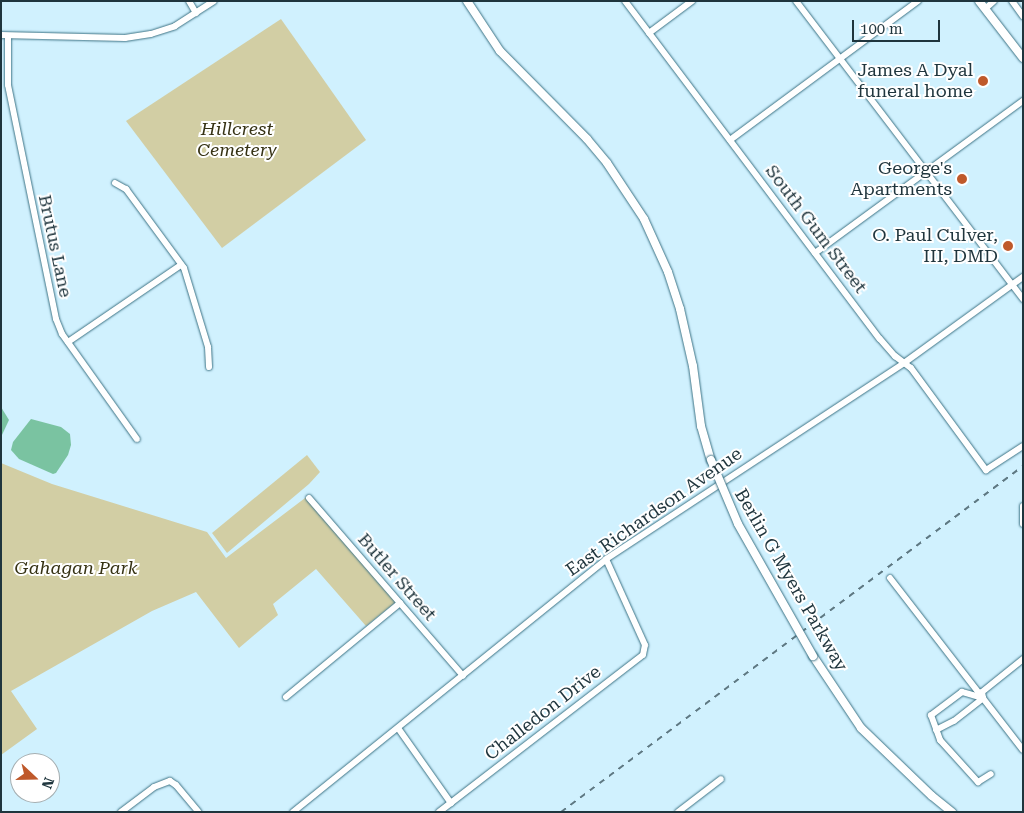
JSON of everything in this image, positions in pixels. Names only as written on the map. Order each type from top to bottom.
[{"type":"main road","name":"Berlin G Myers Parkway","points":[[467,1],[500,51],[607,163],[644,219],[668,272],[680,309],[693,366],[701,426],[711,460],[738,524],[813,656],[861,728],[932,796],[952,812]]},
{"type":"main road","points":[[979,1],[1023,58]]},
{"type":"street","points":[[189,1],[196,13]]},
{"type":"street","points":[[7,35],[125,38],[151,34],[175,26],[214,1]]},
{"type":"street","name":"South Gum Street","points":[[625,1],[885,345],[894,356],[911,368],[986,470],[1023,446]]},
{"type":"street","points":[[649,33],[692,1]]},
{"type":"street","points":[[796,1],[1023,299]]},
{"type":"street","points":[[730,140],[918,1]]},
{"type":"street","points":[[985,9],[994,1]]},
{"type":"street","points":[[1012,1],[1023,16]]},
{"type":"street","name":"Brutus Lane","points":[[7,35],[8,85],[17,139],[56,319],[68,342],[138,440]]},
{"type":"street","points":[[815,253],[1023,101]]},
{"type":"street","points":[[115,183],[126,189],[181,265],[192,290],[208,347],[209,367]]},
{"type":"street","points":[[68,342],[181,265]]},
{"type":"street","name":"East Richardson Avenue","points":[[293,812],[606,559],[791,436],[834,411],[904,364],[1023,277]]},
{"type":"street","name":"Butler Street","points":[[309,498],[463,676]]},
{"type":"street","points":[[1022,524],[1023,506]]},
{"type":"street","name":"Challedon Drive","points":[[439,812],[643,655],[645,645],[606,559]]},
{"type":"street","points":[[890,578],[1023,750]]},
{"type":"street","points":[[286,697],[400,603]]},
{"type":"street","points":[[983,698],[982,692],[1023,660]]},
{"type":"street","points":[[983,698],[962,692],[931,715],[936,730],[952,756],[978,782],[991,774]]},
{"type":"street","points":[[936,730],[954,721],[983,698]]},
{"type":"street","points":[[398,728],[451,803]]},
{"type":"street","points":[[682,810],[721,779]]},
{"type":"street","points":[[121,812],[154,788],[170,782],[176,785],[199,812]]},
{"type":"green space","name":"Hillcrest Cemetery","points":[[281,19],[366,140],[222,248],[126,121]]},
{"type":"green space","points":[[307,455],[320,472],[309,484],[227,553],[212,533]]},
{"type":"green space","name":"Gahagan Park","points":[[1,463],[52,484],[207,532],[226,558],[309,495],[396,602],[366,626],[316,569],[273,604],[278,615],[239,648],[196,592],[152,611],[11,691],[37,729],[1,755]]},
{"type":"shaded area","points":[[1,407],[9,420],[1,437]]},
{"type":"shaded area","points":[[31,419],[61,427],[70,434],[71,445],[68,455],[56,473],[53,474],[19,459],[11,450],[13,442]]},
{"type":"railway","points":[[561,812],[1023,466]]},
{"type":"place","name":"James A Dyal funeral home","points":[[983,81]]},
{"type":"place","name":"George's Apartments","points":[[962,179]]},
{"type":"place","name":"O. Paul Culver, III, DMD","points":[[1008,246]]}]
